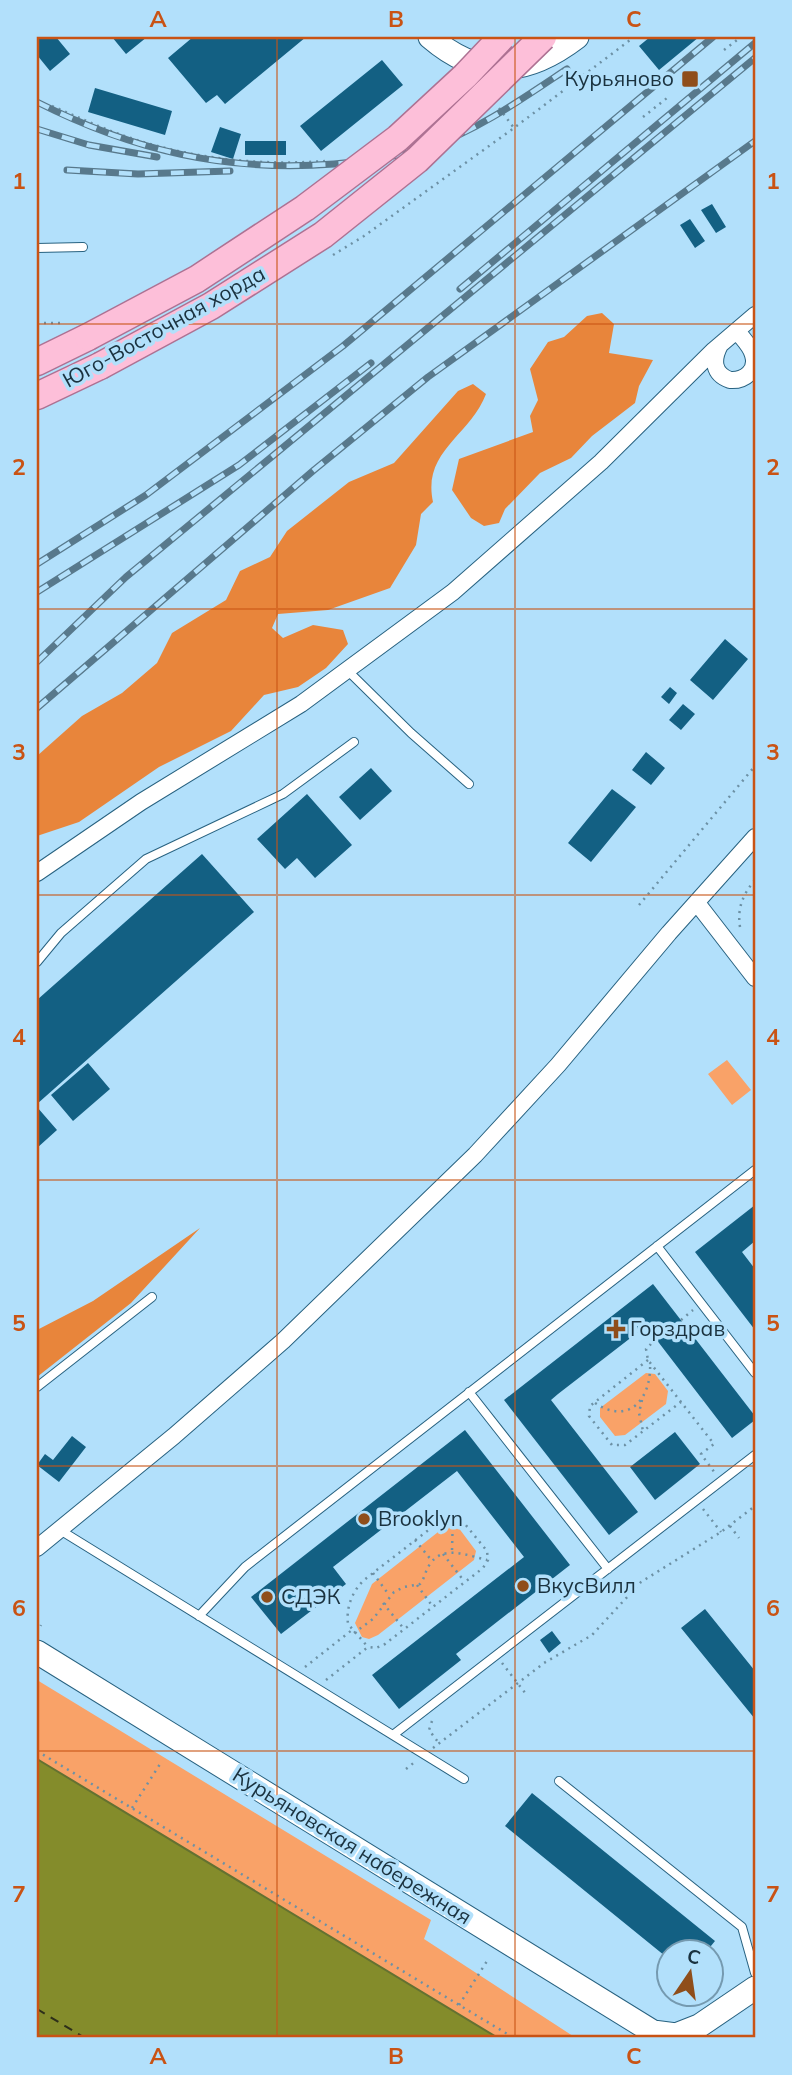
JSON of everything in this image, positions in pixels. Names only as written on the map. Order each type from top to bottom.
[{"type":"main road","points":[[430,37],[444,48],[476,64],[498,69],[528,64],[577,37]]},
{"type":"main road","name":"Юго-Восточная хорда","points":[[37,362],[197,279],[305,208],[398,138],[502,37]]},
{"type":"main road","name":"Юго-Восточная хорда","points":[[37,396],[100,366],[211,306],[323,235],[417,160],[543,37]]},
{"type":"main road","name":"Курьяновская набережная","points":[[37,1652],[653,2032],[669,2037]]},
{"type":"main road","points":[[669,2037],[699,2026],[755,1988]]},
{"type":"street","points":[[37,873],[141,802],[301,704],[453,592],[601,462],[719,345],[755,315]]},
{"type":"street","points":[[679,386],[700,376],[730,380],[744,378],[753,368],[753,355],[737,331]]},
{"type":"street","points":[[719,345],[714,360],[715,367],[723,378]]},
{"type":"street","points":[[37,1548],[174,1436],[274,1349],[475,1155],[558,1065],[755,838]]},
{"type":"street","points":[[697,903],[755,978]]},
{"type":"lane","points":[[37,248],[83,247]]},
{"type":"lane","points":[[348,671],[411,733],[469,784]]},
{"type":"lane","points":[[37,961],[61,933],[146,859],[283,794],[354,742]]},
{"type":"lane","points":[[199,1616],[245,1567],[755,1170]]},
{"type":"lane","points":[[657,1246],[755,1373]]},
{"type":"lane","points":[[37,1387],[152,1297]]},
{"type":"lane","points":[[469,1392],[608,1569]]},
{"type":"lane","points":[[393,1735],[755,1455]]},
{"type":"lane","points":[[60,1530],[464,1779]]},
{"type":"lane","points":[[559,1781],[742,1927],[755,1973]]},
{"type":"path","points":[[330,257],[375,229],[634,37]]},
{"type":"path","points":[[724,50],[741,37]]},
{"type":"path","points":[[643,117],[667,98]]},
{"type":"path","points":[[52,106],[121,135],[214,159],[300,163],[325,161]]},
{"type":"path","points":[[37,323],[63,323]]},
{"type":"path","points":[[639,905],[755,766]]},
{"type":"path","points":[[740,927],[738,917],[741,903],[755,880]]},
{"type":"path","points":[[681,1320],[702,1304]]},
{"type":"path","points":[[643,1432],[639,1413],[650,1384],[646,1349],[656,1339]]},
{"type":"path","points":[[649,1361],[594,1402],[590,1406],[589,1416],[612,1445],[625,1446],[681,1402]]},
{"type":"path","points":[[649,1361],[713,1444],[701,1454],[722,1481]]},
{"type":"path","points":[[594,1402],[616,1411],[630,1408],[642,1400]]},
{"type":"path","points":[[696,1500],[721,1532]]},
{"type":"path","points":[[406,1769],[544,1662],[592,1636],[641,1582],[730,1526],[755,1506]]},
{"type":"path","points":[[452,1552],[453,1515]]},
{"type":"path","points":[[316,1688],[368,1647],[381,1647],[483,1568],[488,1560],[487,1551],[464,1521],[453,1515],[444,1518],[359,1585],[349,1604],[348,1624],[368,1647]]},
{"type":"path","points":[[730,1526],[739,1538]]},
{"type":"path","points":[[415,1540],[432,1561]]},
{"type":"path","points":[[295,1675],[373,1619],[389,1595],[404,1587],[417,1586],[423,1581],[432,1561],[443,1553],[452,1552],[488,1560]]},
{"type":"path","points":[[443,1553],[465,1582]]},
{"type":"path","points":[[373,1573],[389,1595]]},
{"type":"path","points":[[417,1586],[433,1606]]},
{"type":"path","points":[[383,1603],[404,1629]]},
{"type":"path","points":[[37,1632],[41,1625]]},
{"type":"path","points":[[496,1656],[526,1694]]},
{"type":"path","points":[[37,1751],[514,2038]]},
{"type":"path","points":[[132,1808],[162,1761]]},
{"type":"path","points":[[459,2006],[488,1958]]},
{"type":"shaded area","points":[[602,313],[614,324],[609,353],[653,360],[639,386],[635,403],[592,436],[571,458],[540,473],[505,509],[499,523],[484,526],[471,518],[452,490],[459,459],[533,432],[530,416],[538,400],[530,369],[548,342],[564,337],[587,316]]},
{"type":"shaded area","points":[[473,384],[486,394],[479,409],[449,445],[434,470],[431,484],[433,502],[421,514],[416,545],[390,588],[328,610],[278,614],[272,628],[283,638],[313,625],[343,630],[348,644],[326,668],[298,687],[264,695],[231,731],[159,767],[79,822],[37,836],[37,756],[82,716],[122,693],[157,663],[172,633],[226,600],[240,571],[270,557],[287,531],[349,482],[394,463],[458,391]]},
{"type":"shaded area","points":[[727,1060],[751,1090],[732,1105],[708,1074]]},
{"type":"shaded area","points":[[200,1228],[131,1303],[37,1377],[37,1330],[93,1301]]},
{"type":"shaded area","points":[[646,1373],[655,1374],[668,1391],[666,1404],[625,1435],[615,1436],[600,1417],[600,1408]]},
{"type":"shaded area","points":[[447,1525],[458,1527],[476,1551],[474,1560],[378,1635],[369,1639],[362,1637],[355,1623],[372,1584]]},
{"type":"shaded area","points":[[37,1680],[431,1920],[424,1939],[576,2038],[498,2038],[37,1759]]},
{"type":"shaded area","points":[[37,1759],[498,2038],[37,2038]]},
{"type":"building","points":[[37,37],[56,37],[70,54],[50,71],[37,55]]},
{"type":"building","points":[[112,37],[147,37],[126,54]]},
{"type":"building","points":[[193,37],[306,37],[225,104],[217,95],[206,103],[168,58]]},
{"type":"building","points":[[650,37],[699,37],[659,70],[639,46]]},
{"type":"building","points":[[382,60],[403,85],[321,151],[300,126]]},
{"type":"building","points":[[95,88],[172,111],[165,135],[88,112]]},
{"type":"building","points":[[220,127],[241,134],[233,159],[211,152]]},
{"type":"building","points":[[245,141],[286,141],[286,155],[245,155]]},
{"type":"building","points":[[712,204],[726,227],[716,233],[701,210]]},
{"type":"building","points":[[690,219],[705,241],[695,248],[680,225]]},
{"type":"building","points":[[725,639],[748,659],[713,700],[690,680]]},
{"type":"building","points":[[670,687],[677,693],[669,704],[661,697]]},
{"type":"building","points":[[683,704],[695,714],[681,730],[669,720]]},
{"type":"building","points":[[646,752],[665,768],[651,785],[632,770]]},
{"type":"building","points":[[371,768],[392,791],[360,820],[339,797]]},
{"type":"building","points":[[612,789],[636,807],[591,862],[568,843]]},
{"type":"building","points":[[307,794],[352,845],[315,878],[297,858],[285,869],[257,839]]},
{"type":"building","points":[[202,854],[254,912],[37,1104],[37,1000]]},
{"type":"building","points":[[88,1063],[110,1089],[73,1121],[51,1095]]},
{"type":"building","points":[[37,1107],[57,1130],[37,1148]]},
{"type":"building","points":[[755,1205],[755,1241],[742,1252],[755,1269],[755,1330],[695,1252]]},
{"type":"building","points":[[653,1284],[755,1416],[755,1420],[732,1438],[646,1326],[558,1394],[551,1400],[638,1512],[609,1535],[504,1400]]},
{"type":"building","points":[[465,1430],[570,1565],[456,1654],[461,1660],[399,1709],[372,1675],[524,1557],[457,1471],[333,1567],[346,1584],[281,1634],[251,1597]]},
{"type":"building","points":[[675,1432],[700,1464],[655,1500],[630,1467]]},
{"type":"building","points":[[72,1436],[86,1447],[59,1482],[37,1465],[45,1454],[53,1460]]},
{"type":"building","points":[[705,1609],[755,1671],[755,1719],[681,1628]]},
{"type":"building","points":[[552,1631],[561,1643],[549,1653],[540,1640]]},
{"type":"building","points":[[532,1793],[711,1938],[656,1938],[656,1949],[505,1826]]},
{"type":"ferry route","points":[[37,2009],[85,2038]]},
{"type":"railway","points":[[37,564],[146,495],[343,346],[713,37]]},
{"type":"railway","points":[[460,289],[755,43]]},
{"type":"railway","points":[[37,662],[126,577],[755,58]]},
{"type":"railway","points":[[37,102],[109,133],[181,154],[255,165],[334,164],[394,156],[447,140],[500,112],[567,69]]},
{"type":"railway","points":[[37,129],[89,145],[157,157]]},
{"type":"railway","points":[[37,708],[314,470],[428,377],[755,141]]},
{"type":"railway","points":[[67,170],[138,174],[230,171]]},
{"type":"railway","points":[[37,592],[239,465],[371,363]]},
{"type":"place","name":"Курьяново","points":[[690,79]]},
{"type":"place","name":"Горздрав","points":[[616,1329]]},
{"type":"place","name":"Brooklyn","points":[[364,1519]]},
{"type":"place","name":"ВкусВилл","points":[[523,1586]]},
{"type":"place","name":"СДЭК","points":[[267,1597]]}]
